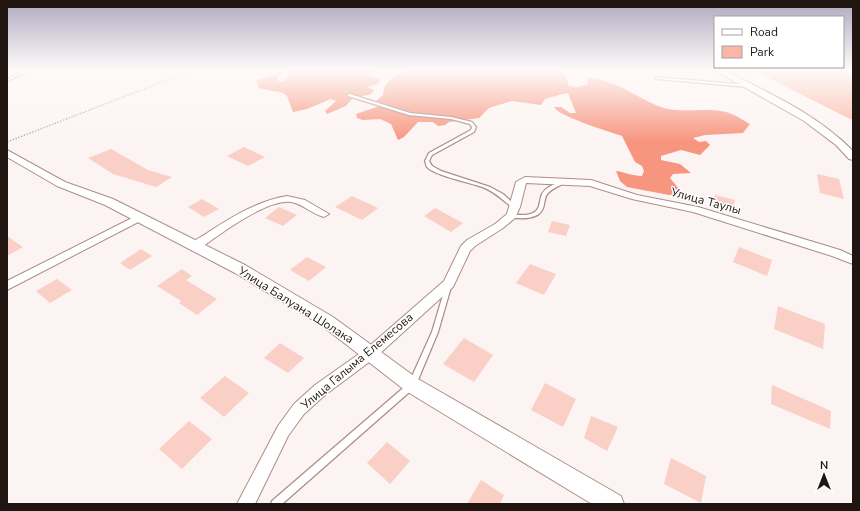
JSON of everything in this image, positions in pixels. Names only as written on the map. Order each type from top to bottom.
[{"type":"street","points":[[762,94],[824,131],[842,145],[853,157]]},
{"type":"street","name":"Улица Балуана Шолака","points":[[7,153],[61,184],[109,202],[240,269],[327,321],[412,385],[613,504]]},
{"type":"street","points":[[513,212],[521,182],[525,180],[556,182]]},
{"type":"street","name":"Улица Таулы","points":[[556,182],[591,184],[635,197],[695,210],[836,253],[853,260]]},
{"type":"street","points":[[196,246],[236,220],[269,204],[287,199],[302,202],[324,214]]},
{"type":"street","name":"Улица Галыма Елемесова","points":[[246,504],[283,431],[299,409],[320,390],[371,353],[449,284],[465,249],[471,243],[499,226],[513,212]]},
{"type":"street","points":[[7,286],[140,217]]},
{"type":"lane","points":[[349,95],[410,114],[451,118],[472,123],[474,128],[473,131],[430,154],[427,161],[428,165],[436,170],[481,185],[496,192],[513,212],[536,214],[540,209],[543,195],[547,189],[556,182]]},
{"type":"lane","points":[[276,504],[412,385],[436,332],[449,284]]},
{"type":"path","points":[[7,142],[131,94]]},
{"type":"green space","points":[[800,94],[853,94],[853,120]]},
{"type":"shaded area","points":[[284,94],[371,94],[352,99],[346,106],[327,114],[325,111],[336,101],[331,99],[307,109],[293,112],[287,96]]},
{"type":"shaded area","points":[[564,94],[545,99],[541,105],[512,101],[489,108],[479,118],[449,122],[445,125],[438,126],[433,122],[418,122],[404,137],[398,140],[391,124],[380,119],[363,120],[357,118],[356,114],[385,105],[376,101],[383,95]]},
{"type":"shaded area","points":[[568,94],[633,94],[668,109],[726,112],[750,124],[743,133],[705,135],[693,138],[699,142],[706,141],[710,145],[700,155],[681,150],[661,156],[661,160],[680,164],[691,173],[673,174],[670,178],[679,189],[678,194],[669,195],[627,187],[620,181],[616,171],[642,176],[644,171],[642,166],[635,162],[622,136],[565,115],[554,107],[561,107],[570,113],[576,113]]},
{"type":"building","points":[[244,147],[265,157],[248,166],[227,156]]},
{"type":"building","points":[[111,149],[148,170],[172,177],[156,187],[113,174],[88,158]]},
{"type":"building","points":[[817,174],[839,179],[844,199],[820,193]]},
{"type":"building","points":[[715,195],[735,200],[732,212],[711,206]]},
{"type":"building","points":[[352,196],[378,208],[362,220],[335,207]]},
{"type":"building","points":[[202,199],[219,209],[204,217],[188,207]]},
{"type":"building","points":[[279,207],[297,215],[283,226],[265,218]]},
{"type":"building","points":[[435,208],[463,223],[451,232],[424,216]]},
{"type":"building","points":[[552,221],[570,225],[566,236],[548,232]]},
{"type":"building","points":[[7,236],[23,247],[7,256]]},
{"type":"building","points":[[739,247],[772,260],[767,276],[733,262]]},
{"type":"building","points":[[141,249],[152,256],[130,270],[120,263]]},
{"type":"building","points":[[307,257],[326,267],[309,281],[290,270]]},
{"type":"building","points":[[530,264],[556,274],[544,295],[516,283]]},
{"type":"building","points":[[182,269],[192,276],[186,280],[217,299],[197,315],[179,303],[181,301],[157,286]]},
{"type":"building","points":[[57,279],[72,290],[50,303],[36,291]]},
{"type":"building","points":[[778,306],[825,324],[823,349],[774,329]]},
{"type":"building","points":[[464,338],[493,355],[474,382],[443,364]]},
{"type":"building","points":[[280,343],[304,358],[288,373],[264,358]]},
{"type":"building","points":[[225,376],[249,393],[224,417],[200,398]]},
{"type":"building","points":[[545,383],[576,399],[563,427],[531,410]]},
{"type":"building","points":[[772,385],[831,411],[830,429],[771,404]]},
{"type":"building","points":[[591,416],[618,427],[607,451],[584,438]]},
{"type":"building","points":[[189,421],[212,439],[182,469],[159,449]]},
{"type":"building","points":[[387,442],[410,461],[390,484],[367,463]]},
{"type":"building","points":[[671,458],[706,476],[701,503],[664,484]]},
{"type":"building","points":[[481,480],[504,495],[500,504],[467,504]]}]
